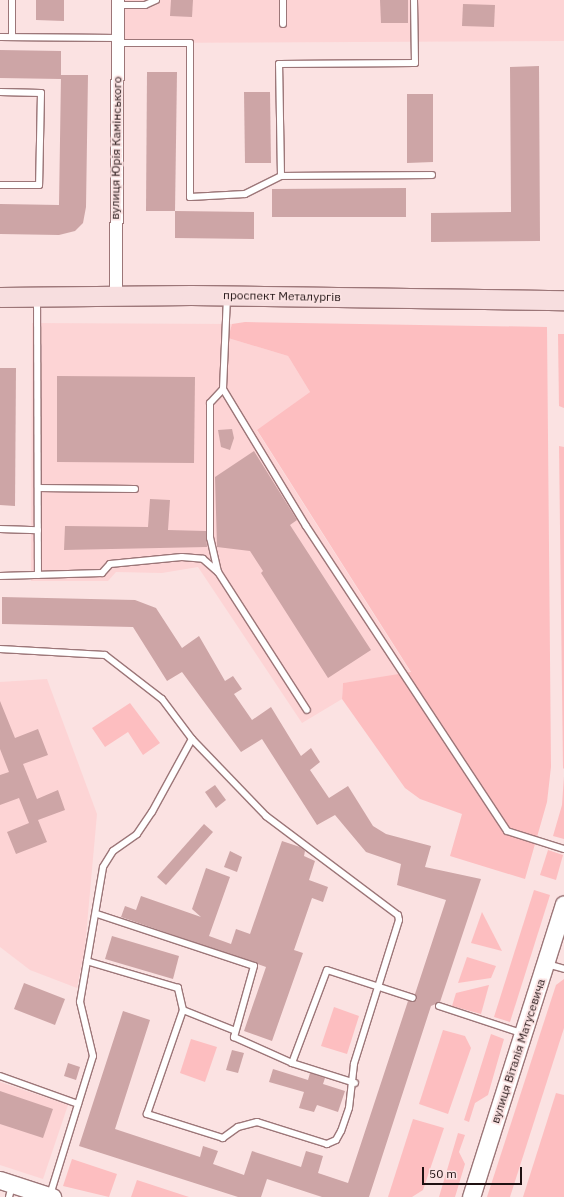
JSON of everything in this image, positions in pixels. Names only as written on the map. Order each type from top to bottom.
[{"type":"main road","name":"проспект Металургів","points":[[0,298],[227,296],[564,300]]},
{"type":"street","name":"вулиця Юрія Камінського","points":[[116,297],[118,3]]},
{"type":"street","name":"вулиця Віталія Матусевича","points":[[471,1197],[564,904]]},
{"type":"street","points":[[7,1187],[51,1196]]},
{"type":"lane","points":[[12,0],[12,37]]},
{"type":"lane","points":[[118,3],[145,5],[156,0]]},
{"type":"lane","points":[[283,0],[283,24]]},
{"type":"lane","points":[[281,176],[279,64],[415,63],[414,0]]},
{"type":"lane","points":[[0,37],[190,43],[190,197],[245,194],[281,176],[432,175]]},
{"type":"lane","points":[[0,92],[41,93],[39,185],[0,184]]},
{"type":"lane","points":[[227,296],[223,389],[310,532],[507,831],[564,849]]},
{"type":"lane","points":[[37,298],[38,575]]},
{"type":"lane","points":[[218,572],[210,538],[210,403],[223,389]]},
{"type":"lane","points":[[38,488],[135,489]]},
{"type":"lane","points":[[0,529],[38,530]]},
{"type":"lane","points":[[0,576],[102,573],[110,564],[182,557],[203,559],[218,572],[307,710]]},
{"type":"lane","points":[[0,649],[105,654],[162,699],[192,739],[266,816],[398,915],[354,1064],[355,1083],[342,1131],[336,1140],[327,1144],[257,1122],[238,1127],[223,1138],[147,1114],[183,1010],[178,988],[87,961]]},
{"type":"lane","points":[[51,1196],[93,1056],[80,1002],[97,914],[103,867],[113,851],[137,834],[152,812],[192,739]]},
{"type":"lane","points":[[97,914],[254,966],[233,1030],[234,1037],[292,1063],[355,1083]]},
{"type":"lane","points":[[546,963],[564,969]]},
{"type":"lane","points":[[292,1063],[327,970],[413,998]]},
{"type":"lane","points":[[439,1006],[523,1034]]},
{"type":"lane","points":[[183,1010],[233,1030]]},
{"type":"lane","points":[[0,1076],[78,1104]]},
{"type":"shaded area","points":[[118,0],[564,0],[564,41],[117,43]]},
{"type":"shaded area","points":[[245,322],[547,327],[551,767],[547,802],[525,879],[450,856],[462,814],[420,799],[405,788],[342,699],[343,683],[411,672],[257,430],[310,392],[288,356],[228,338],[232,324]]},
{"type":"shaded area","points":[[32,323],[232,324],[228,338],[288,356],[310,392],[257,431],[411,673],[343,683],[342,699],[302,723],[198,567],[162,573],[116,572],[108,581],[31,581]]},
{"type":"shaded area","points":[[558,334],[564,334],[564,408],[559,406]]},
{"type":"shaded area","points":[[559,446],[564,447],[564,769],[563,768]]},
{"type":"shaded area","points":[[47,679],[97,814],[85,947],[77,988],[30,970],[0,947],[0,682]]},
{"type":"shaded area","points":[[130,703],[160,743],[143,755],[128,732],[105,747],[92,728]]},
{"type":"shaded area","points":[[564,776],[564,839],[553,836],[562,805]]},
{"type":"shaded area","points":[[548,850],[563,855],[556,880],[540,875]]},
{"type":"shaded area","points":[[534,890],[550,895],[510,1022],[494,1017]]},
{"type":"shaded area","points":[[482,912],[502,951],[471,943]]},
{"type":"shaded area","points":[[467,957],[496,966],[491,978],[458,983]]},
{"type":"shaded area","points":[[564,979],[564,1028],[510,1197],[487,1197],[556,985]]},
{"type":"shaded area","points":[[489,985],[481,1014],[452,1006],[456,993]]},
{"type":"shaded area","points":[[334,1007],[359,1016],[347,1054],[321,1046]]},
{"type":"shaded area","points":[[443,1030],[465,1036],[471,1048],[448,1114],[419,1104]]},
{"type":"shaded area","points":[[491,1034],[504,1039],[488,1095],[475,1103],[469,1122],[464,1120]]},
{"type":"shaded area","points":[[191,1039],[217,1047],[205,1082],[180,1073]]},
{"type":"shaded area","points":[[0,1082],[68,1105],[43,1179],[0,1165]]},
{"type":"shaded area","points":[[556,1093],[564,1095],[564,1197],[523,1197]]},
{"type":"shaded area","points":[[413,1119],[444,1128],[423,1190],[412,1197],[388,1197]]},
{"type":"shaded area","points":[[458,1133],[465,1135],[459,1152],[465,1164],[455,1197],[439,1197]]},
{"type":"shaded area","points":[[72,1159],[117,1174],[109,1197],[63,1186]]},
{"type":"shaded area","points":[[137,1180],[189,1197],[131,1197]]},
{"type":"building","points":[[36,0],[64,0],[64,21],[36,20]]},
{"type":"building","points":[[171,0],[193,0],[192,17],[170,16]]},
{"type":"building","points":[[380,0],[408,0],[408,23],[381,23]]},
{"type":"building","points":[[463,4],[495,5],[494,27],[462,26]]},
{"type":"building","points":[[0,50],[61,51],[61,79],[0,78]]},
{"type":"building","points":[[539,66],[540,241],[431,242],[431,213],[511,212],[510,67]]},
{"type":"building","points":[[147,72],[177,72],[175,211],[146,211]]},
{"type":"building","points":[[61,75],[88,75],[86,207],[83,223],[75,231],[59,235],[0,234],[0,204],[59,205]]},
{"type":"building","points":[[244,92],[270,92],[271,163],[245,163]]},
{"type":"building","points":[[407,94],[433,94],[433,162],[407,163]]},
{"type":"building","points":[[406,188],[406,217],[272,217],[272,189]]},
{"type":"building","points":[[175,211],[254,212],[254,239],[175,238]]},
{"type":"building","points":[[0,368],[16,368],[15,506],[0,505]]},
{"type":"building","points":[[57,376],[195,377],[194,463],[57,462]]},
{"type":"building","points":[[232,429],[234,438],[230,450],[221,447],[218,430]]},
{"type":"building","points":[[254,451],[297,520],[290,525],[371,650],[328,678],[261,573],[263,571],[250,551],[217,547],[215,477]]},
{"type":"building","points":[[150,499],[170,500],[168,530],[206,531],[207,547],[64,550],[65,526],[148,527]]},
{"type":"building","points":[[2,597],[135,600],[156,608],[182,648],[199,636],[225,681],[233,676],[242,689],[234,694],[252,720],[271,707],[301,756],[311,748],[320,762],[310,770],[329,798],[348,786],[373,826],[386,834],[431,846],[425,867],[481,879],[440,1002],[431,1006],[369,1197],[322,1197],[267,1179],[261,1197],[238,1197],[79,1146],[123,1011],[150,1020],[115,1129],[200,1157],[203,1146],[218,1151],[213,1164],[244,1175],[252,1151],[301,1167],[306,1151],[323,1156],[318,1173],[348,1183],[408,1001],[417,1000],[415,994],[446,900],[397,885],[401,864],[366,852],[335,815],[317,825],[262,739],[241,752],[182,672],[167,681],[133,627],[2,624]]},
{"type":"building","points":[[0,701],[15,738],[38,729],[48,755],[23,764],[37,799],[58,790],[65,810],[38,820],[47,842],[16,854],[7,832],[29,823],[19,798],[0,805],[0,775],[9,772],[0,749]]},
{"type":"building","points":[[215,785],[226,800],[216,808],[205,792]]},
{"type":"building","points":[[204,824],[213,832],[166,885],[157,877]]},
{"type":"building","points":[[282,841],[300,847],[305,851],[304,856],[315,861],[309,880],[328,887],[323,902],[312,898],[294,950],[303,953],[272,1041],[244,1031],[266,967],[121,917],[125,906],[136,910],[141,896],[201,917],[192,909],[206,868],[230,877],[209,936],[231,944],[236,929],[250,934]]},
{"type":"building","points":[[230,851],[242,857],[237,872],[224,867]]},
{"type":"building","points":[[112,936],[179,956],[173,979],[105,959]]},
{"type":"building","points":[[24,983],[65,999],[55,1025],[14,1009]]},
{"type":"building","points":[[232,1050],[244,1053],[238,1073],[226,1070]]},
{"type":"building","points":[[68,1063],[80,1067],[76,1080],[64,1076]]},
{"type":"building","points":[[273,1069],[308,1080],[310,1073],[325,1078],[323,1084],[345,1091],[338,1112],[317,1105],[314,1112],[299,1108],[304,1092],[269,1082]]},
{"type":"building","points":[[0,1091],[53,1109],[43,1138],[0,1124]]}]
